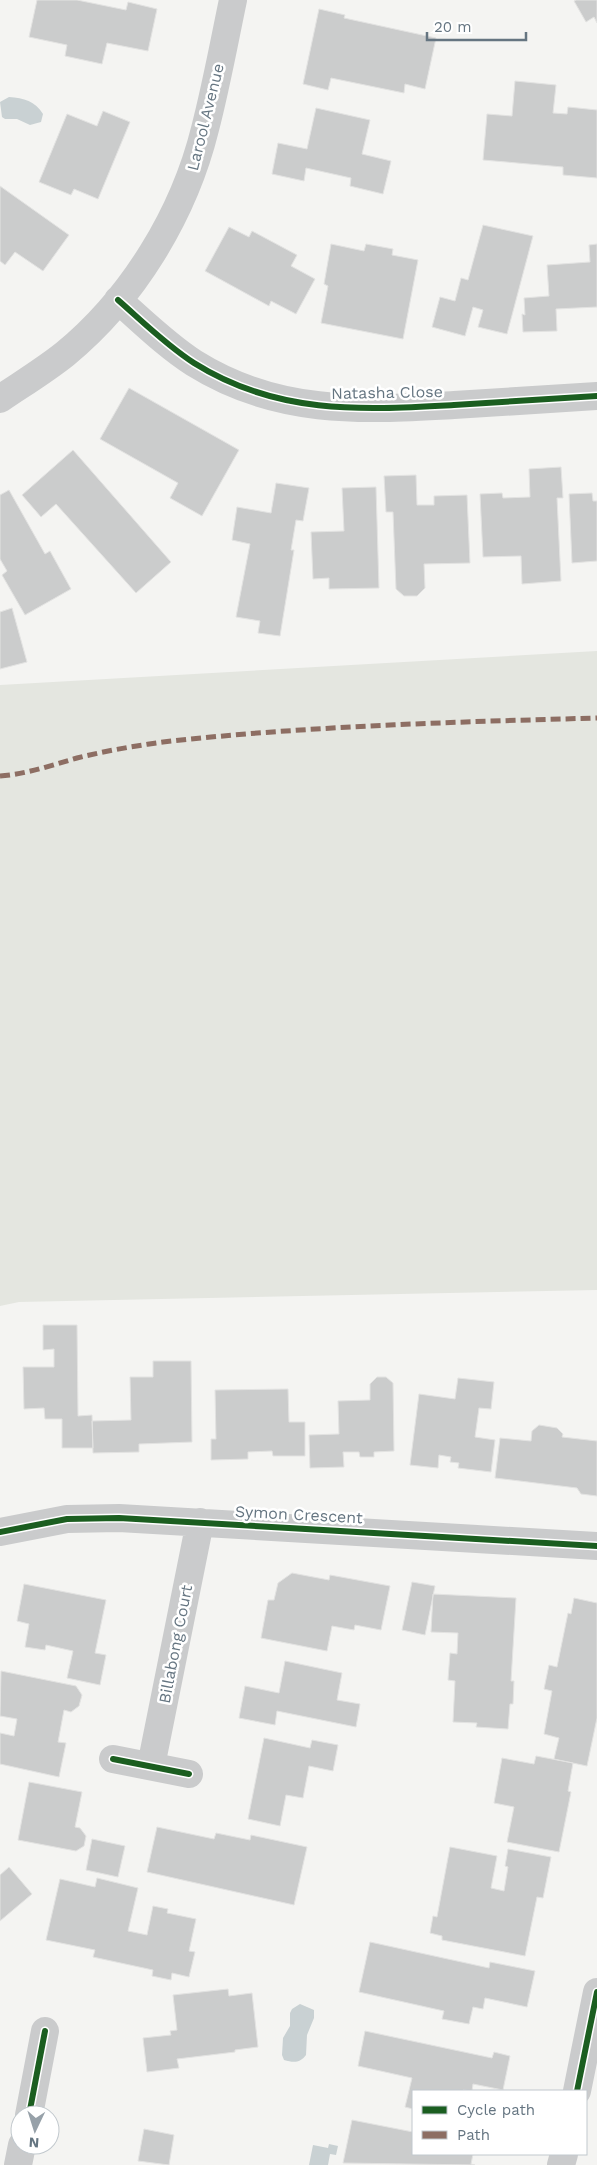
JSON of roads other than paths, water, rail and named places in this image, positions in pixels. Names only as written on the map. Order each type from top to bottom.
[{"type":"street","name":"Larool Avenue","points":[[0,399],[65,354],[92,329],[118,300],[164,232],[194,168],[205,130],[233,0]]},
{"type":"street","name":"Natasha Close","points":[[118,300],[172,347],[194,363],[249,389],[304,404],[332,408],[389,408],[597,396]]},
{"type":"street","name":"Symon Crescent","points":[[0,1532],[44,1522],[90,1518],[200,1522],[597,1546]]},
{"type":"street","name":"Billabong Court","points":[[151,1766],[200,1522]]},
{"type":"street","points":[[113,1759],[189,1774]]},
{"type":"street","points":[[576,2090],[597,1992]]},
{"type":"street","points":[[30,2105],[45,2031]]}]
